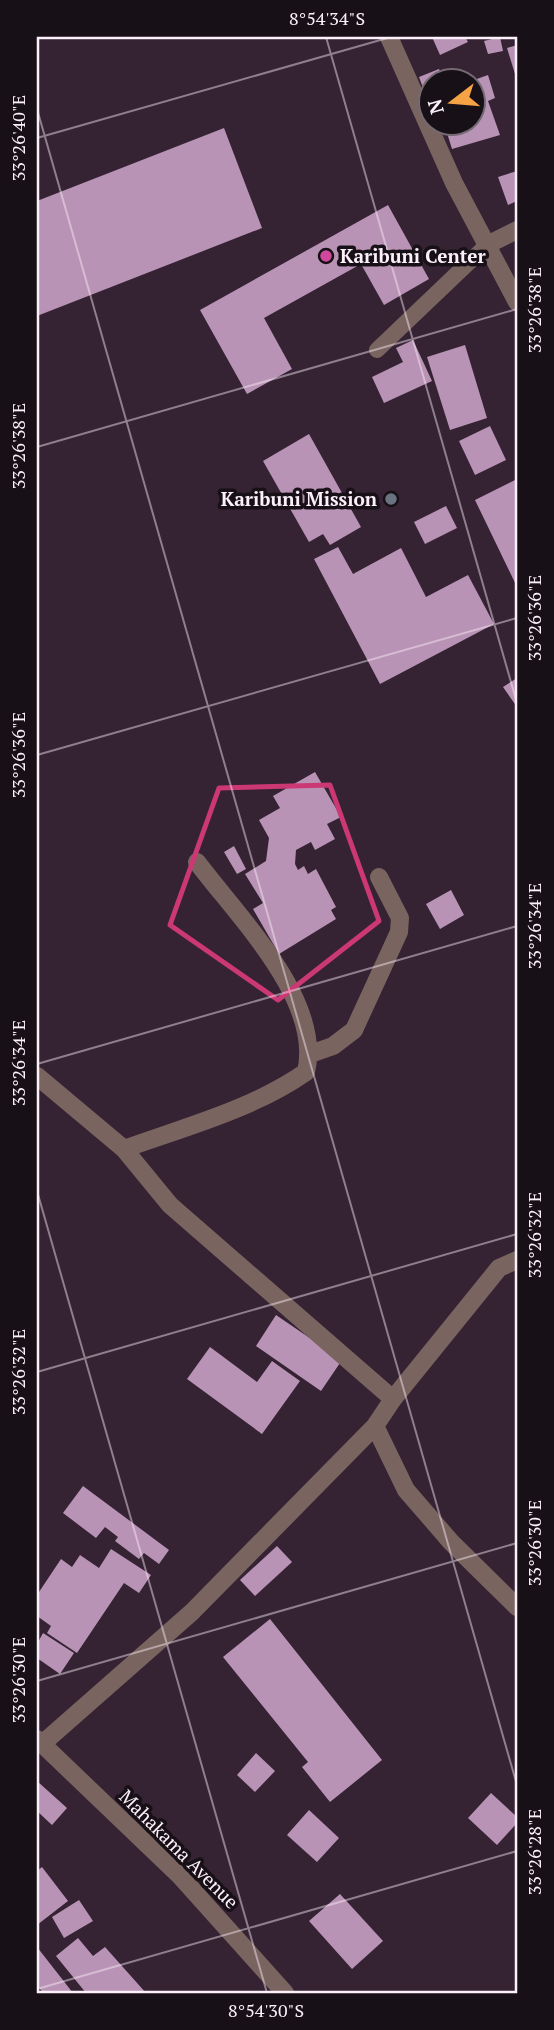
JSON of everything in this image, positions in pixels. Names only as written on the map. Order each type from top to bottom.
[{"type":"street","points":[[389,37],[454,183],[517,302]]},
{"type":"street","points":[[487,246],[517,230]]},
{"type":"street","points":[[124,1149],[211,1118],[288,1084],[306,1072],[310,1054],[303,1017],[288,979],[197,862]]},
{"type":"street","points":[[310,1054],[333,1046],[354,1030],[399,933],[400,918],[379,877]]},
{"type":"street","points":[[37,1076],[124,1149],[170,1205],[393,1399]]},
{"type":"street","points":[[39,1742],[192,1612],[375,1426],[393,1399],[499,1268],[517,1260]]},
{"type":"street","points":[[375,1426],[407,1490],[451,1542],[517,1607]]},
{"type":"street","name":"Mahakama Avenue","points":[[39,1742],[180,1876],[285,1993]]},
{"type":"lane","points":[[377,350],[487,246]]},
{"type":"highlighted area","points":[[330,785],[379,921],[278,1000],[170,925],[219,788]]},
{"type":"building","points":[[432,37],[465,37],[468,42],[440,55]]},
{"type":"building","points":[[500,37],[503,51],[488,54],[484,41]]},
{"type":"building","points":[[517,45],[517,73],[515,74],[507,48]]},
{"type":"building","points":[[488,75],[495,98],[488,101]]},
{"type":"building","points":[[488,101],[500,135],[452,149],[448,136],[488,136]]},
{"type":"building","points":[[224,128],[262,228],[37,316],[37,201]]},
{"type":"building","points":[[517,171],[517,201],[508,205],[498,177]]},
{"type":"building","points":[[388,205],[429,279],[384,305],[361,264],[264,318],[292,369],[247,394],[200,310]]},
{"type":"building","points":[[413,340],[432,381],[384,403],[372,377],[403,362],[396,348]]},
{"type":"building","points":[[465,345],[487,418],[450,430],[427,357]]},
{"type":"building","points":[[490,426],[506,460],[475,475],[459,441]]},
{"type":"building","points":[[309,434],[361,527],[330,545],[323,534],[309,542],[263,461]]},
{"type":"building","points":[[517,479],[517,587],[475,500]]},
{"type":"building","points":[[446,506],[457,528],[425,544],[414,522]]},
{"type":"building","points":[[338,547],[353,574],[401,548],[426,597],[468,575],[494,624],[380,684],[314,559]]},
{"type":"building","points":[[517,678],[517,707],[503,687]]},
{"type":"building","points":[[315,772],[341,817],[327,824],[335,839],[315,850],[311,842],[296,850],[295,864],[298,870],[304,866],[308,874],[316,869],[336,907],[331,910],[336,919],[279,954],[253,909],[263,903],[245,874],[266,861],[269,838],[259,820],[280,808],[273,796]]},
{"type":"building","points":[[234,846],[246,869],[237,874],[224,852]]},
{"type":"building","points":[[451,890],[464,915],[440,929],[426,904]]},
{"type":"building","points":[[276,1315],[342,1360],[321,1391],[256,1346]]},
{"type":"building","points":[[210,1347],[257,1382],[272,1361],[300,1381],[262,1434],[187,1379]]},
{"type":"building","points":[[83,1486],[169,1550],[159,1564],[144,1553],[139,1559],[115,1541],[118,1537],[105,1527],[96,1538],[63,1513]]},
{"type":"building","points":[[277,1546],[292,1562],[255,1596],[240,1580]]},
{"type":"building","points":[[111,1549],[151,1575],[139,1593],[124,1583],[77,1653],[47,1633],[51,1626],[37,1616],[37,1595],[61,1559],[72,1567],[80,1555],[99,1568]]},
{"type":"building","points":[[270,1619],[382,1760],[330,1802],[302,1767],[308,1762],[223,1657]]},
{"type":"building","points":[[43,1633],[74,1653],[60,1674],[37,1658],[37,1644]]},
{"type":"building","points":[[256,1753],[275,1771],[255,1792],[237,1775]]},
{"type":"building","points":[[37,1781],[67,1808],[52,1825],[37,1811]]},
{"type":"building","points":[[491,1793],[517,1817],[517,1823],[497,1845],[468,1818]]},
{"type":"building","points":[[309,1810],[339,1838],[317,1862],[287,1835]]},
{"type":"building","points":[[42,1867],[68,1901],[37,1925],[37,1871]]},
{"type":"building","points":[[340,1894],[383,1941],[352,1969],[309,1921]]},
{"type":"building","points":[[79,1900],[93,1921],[64,1938],[52,1917]]},
{"type":"building","points":[[78,1938],[93,1956],[105,1947],[146,1993],[86,1993],[56,1956]]},
{"type":"building","points":[[37,1947],[73,1993],[43,1993],[37,1985]]},
{"type":"place","name":"Karibuni Center","points":[[326,256]]},
{"type":"place","name":"Karibuni Mission","points":[[391,499]]}]
